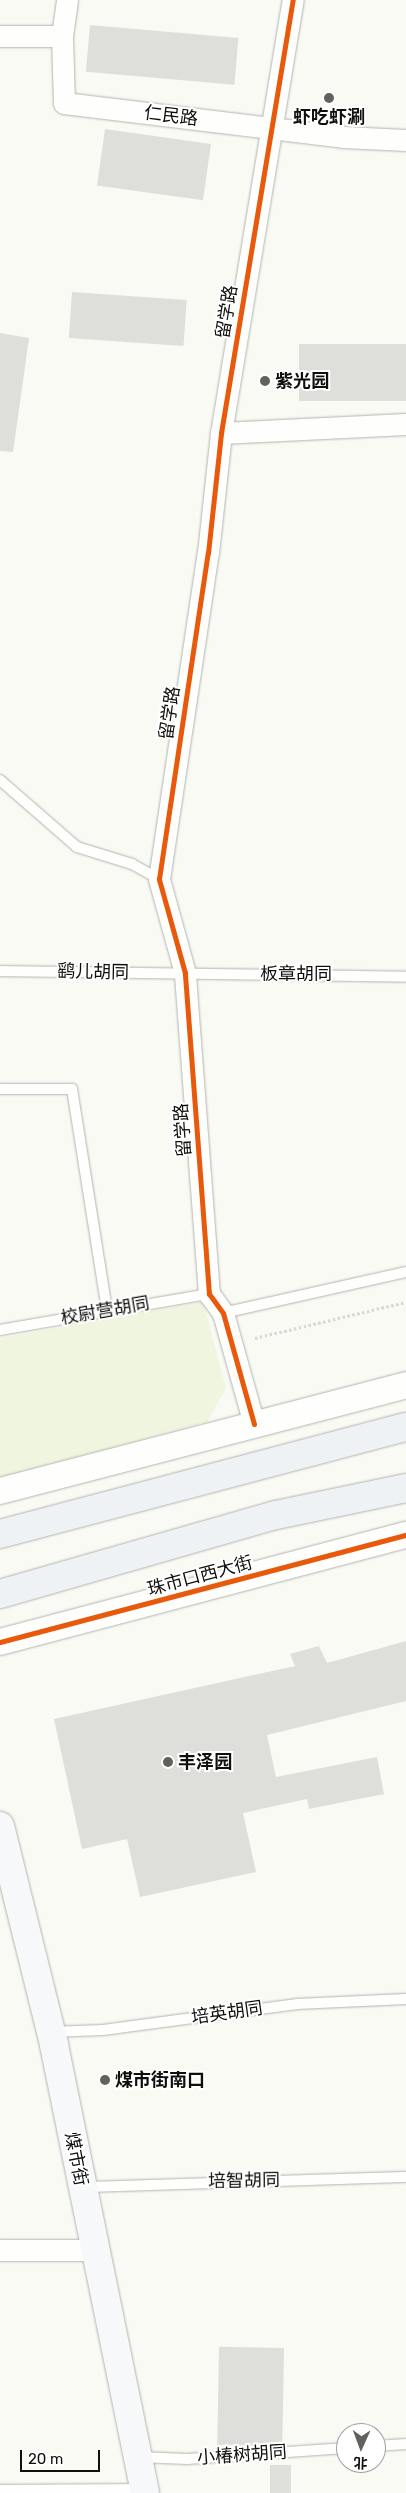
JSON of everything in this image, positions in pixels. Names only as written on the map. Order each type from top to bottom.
[{"type":"main road","points":[[0,1534],[406,1427]]},
{"type":"main road","name":"珠市口西大街","points":[[0,1594],[276,1515],[406,1488]]},
{"type":"main road","name":"煤市街","points":[[0,1826],[49,2032],[96,2250],[144,2491]]},
{"type":"street","points":[[0,36],[62,36],[67,0]]},
{"type":"street","name":"留学路","points":[[254,1424],[222,1313],[210,1294],[185,973],[159,879],[205,572],[221,433],[293,0]]},
{"type":"street","name":"仁民路","points":[[62,36],[64,103],[343,137],[406,140]]},
{"type":"street","points":[[221,433],[406,424]]},
{"type":"street","points":[[0,1491],[406,1385]]},
{"type":"street","name":"珠市口西大街","points":[[0,1642],[406,1535]]},
{"type":"street","points":[[0,2250],[96,2250]]},
{"type":"lane","points":[[0,780],[77,847],[132,864],[159,879]]},
{"type":"lane","name":"鹞儿胡同","points":[[0,972],[185,973]]},
{"type":"lane","name":"板章胡同","points":[[185,973],[406,977]]},
{"type":"lane","points":[[0,1089],[72,1089],[107,1310]]},
{"type":"lane","points":[[222,1313],[406,1272]]},
{"type":"lane","name":"校尉营胡同","points":[[0,1330],[107,1310],[210,1294]]},
{"type":"lane","name":"培英胡同","points":[[49,2032],[103,2030],[297,2004],[406,2000]]},
{"type":"lane","name":"培智胡同","points":[[81,2187],[406,2177]]},
{"type":"lane","points":[[386,2445],[406,2444]]},
{"type":"lane","name":"小椿树胡同","points":[[138,2456],[187,2459],[336,2449]]},
{"type":"lane","points":[[0,2490],[144,2491]]},
{"type":"path","points":[[232,1344],[406,1302]]},
{"type":"green space","points":[[203,1302],[226,1388],[207,1422],[0,1478],[0,1338]]},
{"type":"building","points":[[90,25],[238,38],[234,85],[86,72]]},
{"type":"building","points":[[105,129],[211,144],[203,200],[97,185]]},
{"type":"building","points":[[72,292],[187,300],[184,346],[69,338]]},
{"type":"building","points":[[0,333],[29,338],[13,452],[0,451]]},
{"type":"building","points":[[299,344],[406,344],[406,401],[299,401]]},
{"type":"building","name":"丰泽园","points":[[406,1641],[406,1701],[267,1735],[276,1777],[377,1757],[384,1794],[309,1809],[307,1799],[243,1813],[256,1872],[140,1897],[127,1839],[82,1849],[54,1719],[295,1666],[290,1654],[319,1646],[327,1663]]},
{"type":"building","points":[[219,2347],[284,2348],[282,2446],[217,2445]]},
{"type":"building","points":[[270,2465],[291,2465],[291,2493],[270,2493]]},
{"type":"cycle path","points":[[254,1424],[223,1313],[209,1294],[185,973],[159,879],[208,553],[221,433],[293,0]]},
{"type":"cycle path","points":[[0,1642],[406,1535]]},
{"type":"place","name":"虾吃虾涮","points":[[329,98]]},
{"type":"place","name":"紫光园","points":[[265,381]]},
{"type":"place","name":"丰泽园","points":[[168,1762]]},
{"type":"place","name":"煤市街南口","points":[[105,2080]]}]
